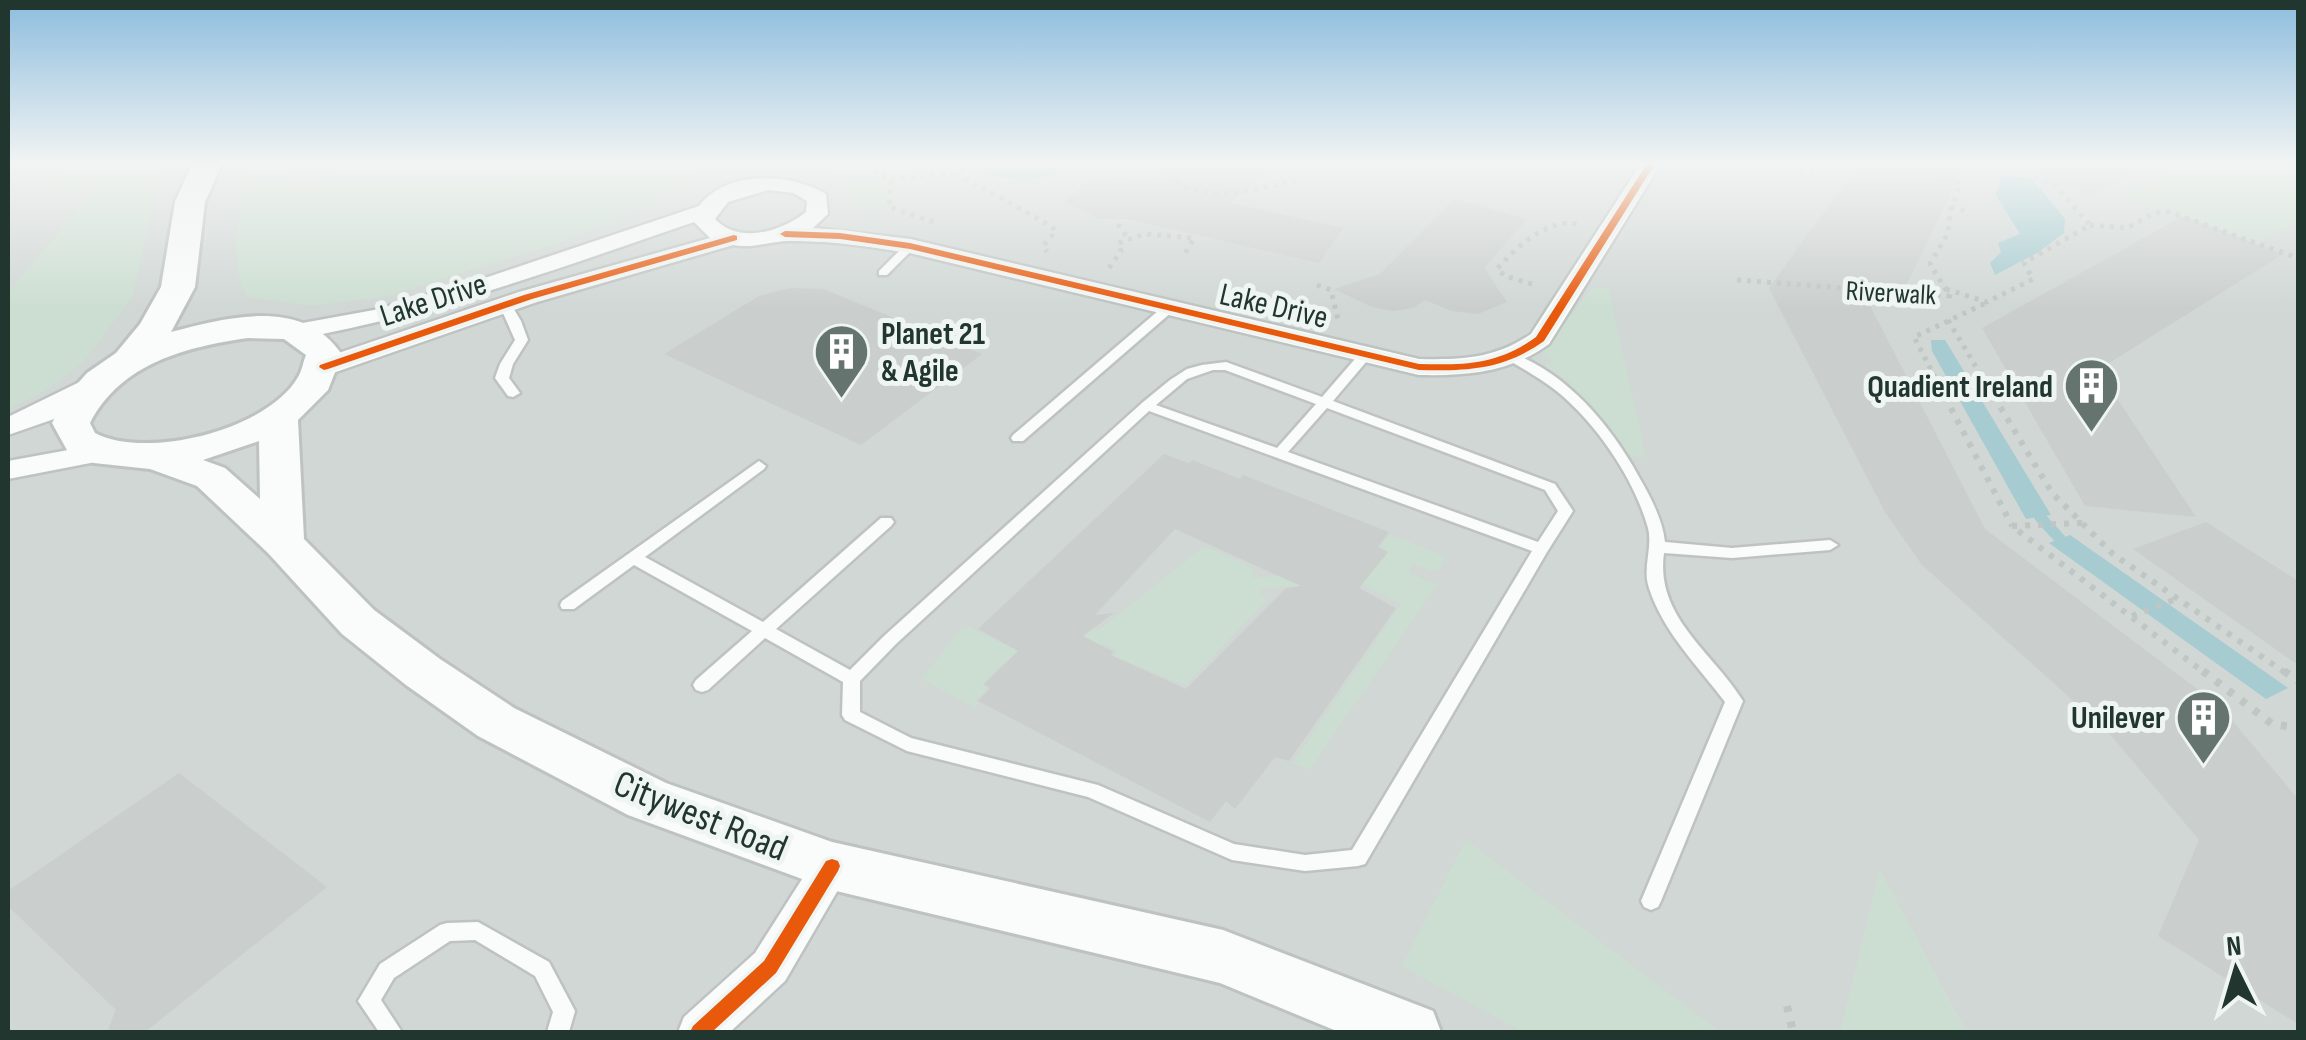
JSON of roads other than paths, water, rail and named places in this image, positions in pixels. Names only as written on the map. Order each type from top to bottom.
[{"type":"main road","points":[[178,287],[207,314],[248,327],[295,331],[319,345],[324,367],[308,392],[278,416],[241,435],[198,449],[154,457],[100,453],[78,441],[71,423],[79,402],[156,328],[178,287],[189,211]]},
{"type":"main road","points":[[115,370],[167,344],[248,327]]},
{"type":"main road","points":[[278,416],[283,544]]},
{"type":"main road","name":"Citywest Road","points":[[154,457],[211,477],[358,622],[496,722],[648,800],[832,866],[1223,958],[1411,1032]]},
{"type":"street","points":[[705,211],[708,228],[734,238]]},
{"type":"street","name":"Lake Drive","points":[[295,331],[376,316],[469,290],[705,211]]},
{"type":"street","points":[[786,234],[810,222],[818,211]]},
{"type":"street","name":"Lake Drive","points":[[828,211],[910,246]]},
{"type":"street","points":[[1516,358],[1540,340],[1621,211]]},
{"type":"street","name":"Lake Drive","points":[[324,367],[506,304],[734,238],[786,234],[840,236],[910,246],[1419,367],[1455,368],[1516,358]]},
{"type":"street","points":[[8,427],[47,412],[115,370]]},
{"type":"street","points":[[8,470],[100,453]]},
{"type":"street","points":[[699,1032],[770,966],[832,866]]},
{"type":"lane","points":[[883,273],[910,246]]},
{"type":"lane","points":[[506,304],[524,338],[523,346],[503,371],[502,378],[513,393]]},
{"type":"lane","points":[[1018,438],[1169,308]]},
{"type":"lane","points":[[1281,452],[1366,355]]},
{"type":"lane","points":[[1516,358],[1577,401],[1610,443],[1646,509],[1660,547],[1655,562],[1655,586],[1678,628],[1734,701],[1651,901]]},
{"type":"lane","points":[[1202,365],[1226,366],[1323,402],[1550,488],[1566,511],[1358,858],[1306,862],[1232,852],[1092,790],[906,744],[850,716],[852,679],[1182,376],[1202,365]]},
{"type":"lane","points":[[1147,406],[1541,548]]},
{"type":"lane","points":[[568,605],[759,466]]},
{"type":"lane","points":[[702,685],[886,522]]},
{"type":"lane","points":[[1660,547],[1732,553],[1830,545]]},
{"type":"lane","points":[[635,558],[852,679]]},
{"type":"lane","points":[[391,1032],[369,1001],[387,971],[447,932],[478,931],[542,969],[564,1011],[558,1032]]},
{"type":"water","points":[[2006,211],[2058,211],[2065,219],[2064,233],[2037,253],[1995,275],[1990,263],[2001,252],[1998,243],[2020,234]]},
{"type":"water","points":[[1931,340],[1945,340],[2051,515],[2026,519],[1932,351]]},
{"type":"water","points":[[2070,535],[2288,688],[2266,699],[2049,543]]},
{"type":"waterway","points":[[2040,517],[2060,539]]},
{"type":"place","name":"Planet 21 & Agile","points":[[842,400]]},
{"type":"place","name":"Quadient Ireland","points":[[2092,435]]},
{"type":"place","name":"Unilever","points":[[2204,766]]}]
